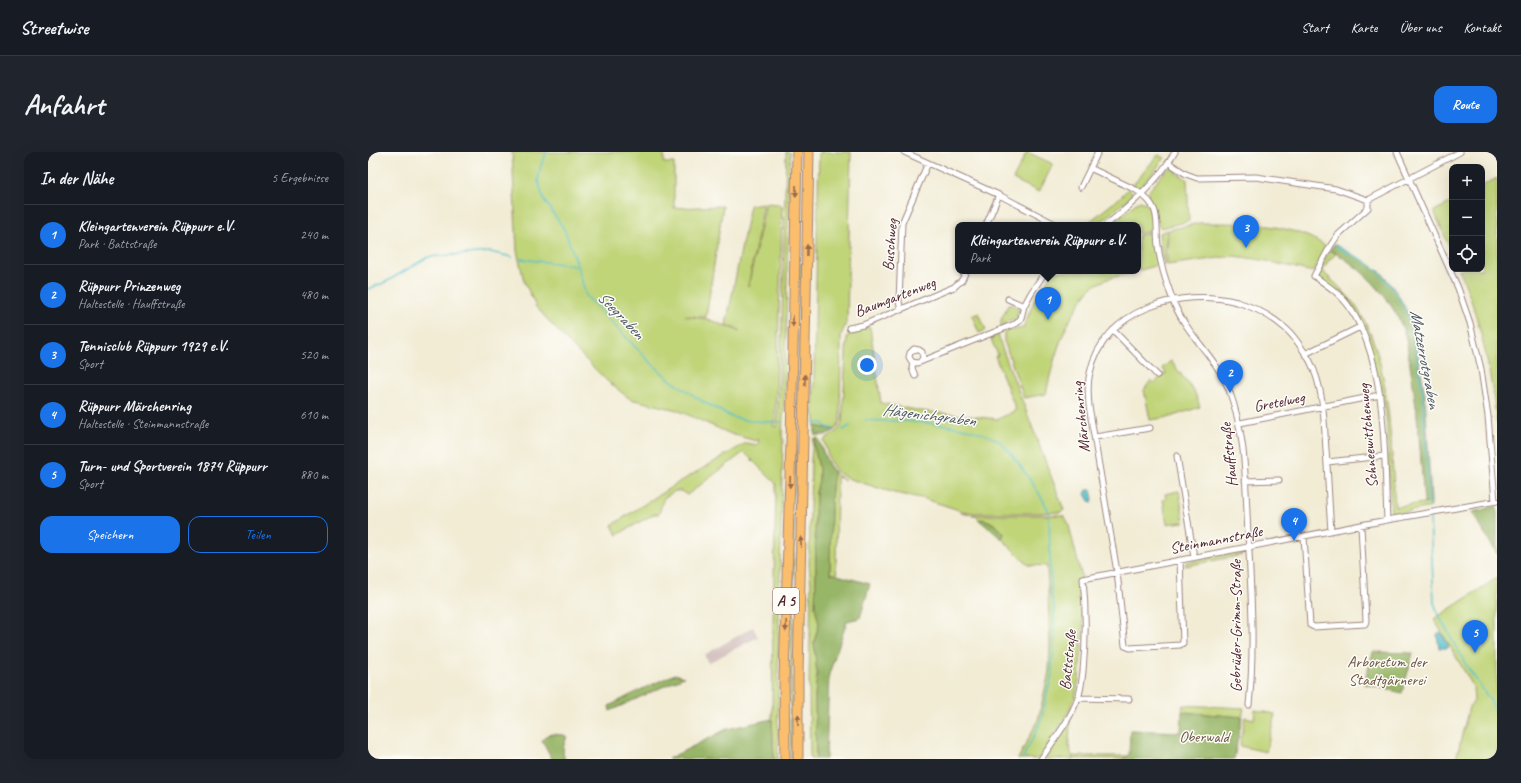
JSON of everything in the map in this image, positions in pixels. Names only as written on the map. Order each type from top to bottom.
[{"type":"highway","name":"A 5","points":[[785,759],[784,677],[791,443],[797,152]]},
{"type":"highway","name":"A 5","points":[[798,759],[798,677],[809,152]]},
{"type":"street","points":[[904,152],[999,195],[1051,222]]},
{"type":"street","points":[[1081,187],[1098,152]]},
{"type":"street","points":[[1109,222],[1142,194],[1169,163],[1175,152]]},
{"type":"street","points":[[1397,152],[1458,288],[1470,323],[1481,369],[1488,416],[1496,501]]},
{"type":"street","points":[[1169,163],[1186,174],[1197,178],[1256,177],[1336,188],[1368,200],[1460,152]]},
{"type":"street","name":"Buschweg","points":[[901,310],[899,302],[902,223],[928,164]]},
{"type":"street","points":[[1090,168],[1130,186],[1142,194]]},
{"type":"street","name":"Hauffstraße","points":[[1142,194],[1153,206],[1157,217],[1158,247],[1161,268],[1172,300],[1182,320],[1219,369],[1240,423],[1244,449],[1249,547]]},
{"type":"street","points":[[987,222],[999,195]]},
{"type":"street","name":"Schneewittchenweg","points":[[1368,200],[1368,208],[1338,235],[1327,250],[1314,276],[1340,296],[1349,307],[1360,327],[1371,355],[1382,412],[1387,520]]},
{"type":"street","name":"Baumgartenweg","points":[[849,328],[863,325],[956,286],[962,280],[965,274]]},
{"type":"street","points":[[913,362],[920,362],[1017,323],[1021,318],[1024,306],[1044,274]]},
{"type":"street","name":"Märchenring","points":[[1180,560],[1183,643],[1180,645],[1130,648],[1125,646],[1117,572],[1094,437],[1088,391],[1089,377],[1096,353],[1102,342],[1113,330],[1125,320],[1143,310],[1172,300],[1211,298],[1229,300],[1247,305],[1285,328],[1305,354],[1317,380],[1323,406],[1331,532]]},
{"type":"street","points":[[1008,299],[1024,306]]},
{"type":"street","points":[[1305,354],[1360,327]]},
{"type":"street","points":[[1113,330],[1157,375]]},
{"type":"street","points":[[915,376],[912,368],[913,362],[909,355],[911,351],[916,349],[921,351],[923,358],[920,362]]},
{"type":"street","name":"Gretelweg","points":[[1240,423],[1380,396]]},
{"type":"street","points":[[1094,437],[1150,428]]},
{"type":"street","points":[[1177,456],[1194,557]]},
{"type":"street","points":[[1327,462],[1384,456]]},
{"type":"street","points":[[1245,481],[1279,480]]},
{"type":"street","name":"Steinmannstraße","points":[[1083,579],[1387,520],[1496,501]]},
{"type":"street","points":[[1304,537],[1310,625],[1365,624],[1361,526]]},
{"type":"street","name":"Gebrüder-Grimm-Straße","points":[[1249,547],[1253,655],[1249,706]]},
{"type":"street","name":"Battstraße","points":[[1041,759],[1067,720],[1078,698],[1082,678],[1085,644],[1085,602],[1083,579]]},
{"type":"street","points":[[1078,698],[1129,699]]},
{"type":"shaded area","points":[[753,627],[758,637],[708,663],[704,655]]},
{"type":"green space","points":[[512,152],[664,152],[664,163],[674,163],[674,208],[723,206],[706,317],[685,316],[707,319],[739,331],[740,330],[726,325],[750,205],[764,203],[748,287],[766,203],[778,204],[782,206],[775,421],[773,426],[777,427],[782,321],[786,152],[790,152],[784,414],[782,438],[778,759],[774,759],[772,719],[776,484],[744,452],[687,495],[681,491],[675,491],[665,497],[659,514],[654,514],[617,535],[612,525],[676,484],[746,443],[758,445],[759,439],[756,441],[731,434],[677,410],[630,399],[606,380],[536,307],[524,281],[517,251]]},
{"type":"green space","points":[[819,152],[851,152],[847,321],[841,335],[840,422],[835,430],[815,426],[815,416],[813,415]]},
{"type":"green space","points":[[1027,152],[1053,164],[1039,192],[1013,179]]},
{"type":"green space","points":[[1158,155],[1165,158],[1140,188],[1132,186]]},
{"type":"green space","points":[[1171,168],[1187,179],[1189,221],[1161,228],[1148,197],[1148,192],[1165,171]]},
{"type":"green space","points":[[1497,178],[1497,424],[1484,345],[1473,306],[1460,272],[1485,272],[1485,184]]},
{"type":"green space","points":[[1128,189],[1132,192],[1133,195],[1101,222],[1089,222],[1117,200]]},
{"type":"green space","points":[[1140,201],[1146,203],[1151,209],[1155,223],[1153,230],[1141,233],[1141,222],[1114,222]]},
{"type":"green space","points":[[1449,204],[1449,246],[1434,211]]},
{"type":"green space","points":[[1199,223],[1249,224],[1282,228],[1313,239],[1327,247],[1313,272],[1262,260],[1234,256],[1167,265],[1168,230]]},
{"type":"green space","points":[[1167,230],[1165,265],[1163,266],[1159,233]]},
{"type":"green space","points":[[1152,232],[1154,233],[1158,265],[1141,270],[1141,235]]},
{"type":"green space","points":[[1334,244],[1382,273],[1397,293],[1409,315],[1425,395],[1431,502],[1424,504],[1416,404],[1404,331],[1389,303],[1372,282],[1352,264],[1330,250]]},
{"type":"green space","points":[[1330,250],[1336,254],[1329,260],[1323,270],[1325,274],[1349,297],[1360,313],[1370,333],[1378,356],[1388,407],[1395,507],[1431,502],[1431,507],[1391,515],[1386,414],[1381,386],[1364,333],[1366,332],[1359,318],[1346,298],[1344,299],[1317,276]]},
{"type":"green space","points":[[800,263],[802,263],[796,432]]},
{"type":"green space","points":[[1052,274],[1126,274],[1103,281],[1088,292],[1073,314],[1058,347],[1046,394],[1024,398],[1004,341],[1004,332],[1023,328],[1035,299]]},
{"type":"green space","points":[[1008,305],[1013,305],[1020,309],[1021,312],[1018,311],[1016,316],[1019,318],[1015,322],[1013,319],[1005,322],[1005,326],[1001,328],[1001,320]]},
{"type":"green space","points":[[979,313],[986,330],[979,333],[972,316]]},
{"type":"green space","points":[[870,327],[881,403],[921,411],[998,419],[1016,410],[995,356],[998,355],[990,337],[998,334],[1064,510],[1060,512],[1041,513],[974,513],[962,511],[922,498],[894,493],[850,479],[840,474],[829,460],[824,441],[828,436],[838,430],[842,423],[847,336],[850,333]]},
{"type":"green space","points":[[1171,361],[1195,393],[1200,407],[1170,417],[1150,420],[1144,390],[1151,380],[1154,383],[1166,373],[1162,368]]},
{"type":"green space","points":[[815,426],[835,430],[825,435],[815,435]]},
{"type":"green space","points":[[796,437],[792,759],[790,759],[790,674]]},
{"type":"green space","points":[[815,438],[814,446],[819,468],[819,480],[816,492],[815,517],[815,606],[819,624],[814,642],[817,674],[815,697],[816,759],[810,759],[809,684],[811,585],[809,565],[811,459],[813,439]]},
{"type":"green space","points":[[815,438],[818,438],[833,472],[830,573],[870,584],[860,618],[847,621],[829,674],[826,759],[816,759],[815,697],[817,674],[814,642],[819,624],[815,606],[815,517],[819,468],[814,446]]},
{"type":"green space","points":[[829,465],[837,475],[845,480],[838,477],[837,478],[837,576],[830,574],[831,499],[833,477]]},
{"type":"green space","points":[[1179,491],[1184,522],[1167,524],[1163,500],[1166,499],[1165,494]]},
{"type":"green space","points":[[1497,506],[1497,554],[1472,512]]},
{"type":"green space","points":[[961,513],[976,515],[1060,515],[1064,516],[1068,522],[1082,578],[1083,633],[1079,680],[1075,698],[1069,711],[1039,759],[1018,759],[1038,720],[1049,672],[1050,644],[1047,566],[1028,565],[1002,539],[1004,533],[996,525],[986,520],[979,520],[977,516]]},
{"type":"green space","points":[[982,519],[994,524],[1004,533],[1002,539],[979,520]]},
{"type":"green space","points":[[1241,552],[1242,555],[1185,565],[1187,562]]},
{"type":"green space","points":[[1497,578],[1497,759],[1456,759],[1469,707],[1474,701],[1473,686],[1434,619]]},
{"type":"green space","name":"Arboretum der Stadtgärnerei","points":[[1373,652],[1413,653],[1402,693],[1364,684]]},
{"type":"green space","points":[[675,674],[684,677],[610,711],[609,706]]},
{"type":"green space","points":[[1183,705],[1244,708],[1242,717],[1182,712]]},
{"type":"green space","points":[[1255,710],[1275,714],[1266,752],[1240,746],[1245,717],[1254,719]]},
{"type":"green space","name":"Oberwald","points":[[1182,712],[1242,717],[1234,759],[1123,759],[1129,755],[1130,730],[1181,732]]},
{"type":"green space","points":[[772,719],[774,759],[668,759],[727,729]]},
{"type":"green space","points":[[1070,721],[1069,746],[1073,759],[1045,759]]},
{"type":"green space","points":[[547,735],[564,735],[567,737],[563,751],[565,759],[552,759],[542,740]]},
{"type":"green space","points":[[1073,756],[1129,756],[1123,759],[1075,759]]},
{"type":"water","points":[[1087,490],[1091,490],[1093,499],[1092,502],[1089,501],[1085,494]]},
{"type":"water","points":[[1441,632],[1449,647],[1448,648],[1439,648],[1437,634]]},
{"type":"waterway","name":"Seegraben","points":[[547,152],[540,168],[538,181],[544,200],[564,229],[578,266],[586,296],[649,361],[669,379],[702,401],[732,417],[750,421],[773,422]]},
{"type":"waterway","name":"Matzerrotgraben","points":[[1336,246],[1366,262],[1381,274],[1396,293],[1408,315],[1423,394],[1429,508]]},
{"type":"waterway","points":[[368,289],[386,282],[428,257],[490,252],[512,257]]},
{"type":"waterway","points":[[521,259],[578,266]]},
{"type":"waterway","name":"Hägenichgraben","points":[[865,420],[906,421],[950,426],[979,432],[991,437],[1000,442],[1012,455],[1037,490],[1049,512]]},
{"type":"waterway","points":[[814,423],[823,423],[826,427],[834,429]]},
{"type":"waterway","name":"Hägenichgraben","points":[[843,430],[850,426]]},
{"type":"waterway","name":"Hägenichgraben","points":[[1022,759],[1042,717],[1052,675],[1054,608],[1051,595],[1049,516]]},
{"type":"waterway","name":"Matzerrotgraben","points":[[1430,518],[1434,603],[1440,618],[1466,665],[1490,700],[1497,714]]},
{"type":"place","name":"Tennisclub Rüppurr 1929 e.V.","points":[[1246,248]]},
{"type":"place","name":"Kleingartenverein Rüppurr e.V.","points":[[1048,320]]},
{"type":"place","name":"Rüppurr Prinzenweg","points":[[1230,393]]},
{"type":"place","name":"Rüppurr Märchenring","points":[[1294,541]]},
{"type":"place","name":"Turn- und Sportverein 1874 Rüppurr","points":[[1475,653]]}]
